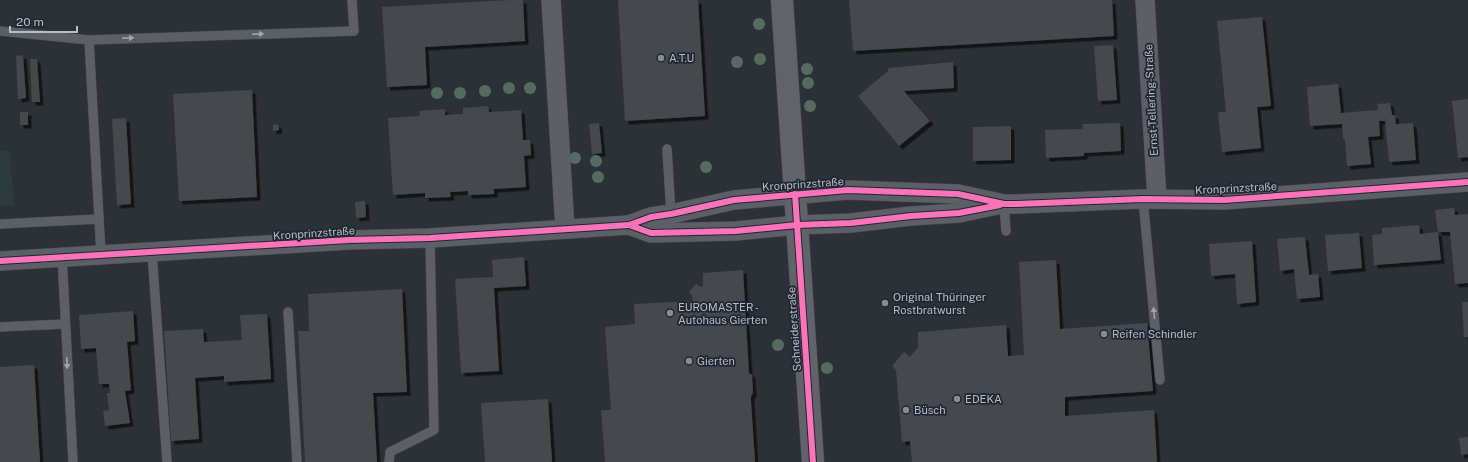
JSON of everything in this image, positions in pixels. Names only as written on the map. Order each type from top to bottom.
[{"type":"main road","name":"Schneiderstraße","points":[[782,0],[813,462]]},
{"type":"street","points":[[551,0],[565,229]]},
{"type":"street","name":"Ernst-Tellering-Straße","points":[[1145,0],[1150,199]]},
{"type":"street","name":"Kronprinzstraße","points":[[629,225],[651,233],[736,231],[797,225],[851,223],[911,216],[959,214],[1004,204],[1150,199],[1224,200],[1468,182]]},
{"type":"street","name":"Kronprinzstraße","points":[[0,261],[349,240],[430,238],[629,225],[650,217],[671,214],[734,200],[848,190],[958,194],[1004,204]]},
{"type":"lane","points":[[0,31],[89,40],[354,31],[352,0]]},
{"type":"lane","points":[[89,40],[101,254]]},
{"type":"lane","points":[[666,148],[671,214]]},
{"type":"lane","points":[[1150,199],[1160,380]]},
{"type":"lane","points":[[1004,204],[1006,231]]},
{"type":"lane","points":[[0,224],[99,219]]},
{"type":"lane","points":[[390,462],[390,452],[434,430],[430,238]]},
{"type":"lane","points":[[152,252],[167,462]]},
{"type":"lane","points":[[62,257],[73,462]]},
{"type":"lane","points":[[288,312],[297,462]]},
{"type":"lane","points":[[0,327],[65,324]]},
{"type":"shaded area","points":[[0,150],[10,151],[14,205],[0,206]]},
{"type":"building","points":[[523,0],[525,41],[425,47],[427,85],[387,87],[382,7]]},
{"type":"building","name":"A.T.U","points":[[618,0],[698,0],[705,116],[625,121]]},
{"type":"building","points":[[849,0],[1112,0],[1114,36],[853,51]]},
{"type":"building","points":[[1262,17],[1271,106],[1257,107],[1261,148],[1222,152],[1218,112],[1226,112],[1217,21]]},
{"type":"building","points":[[1113,45],[1117,100],[1098,101],[1094,46]]},
{"type":"building","points":[[23,55],[26,98],[18,99],[16,56]]},
{"type":"building","points":[[30,59],[37,59],[40,102],[32,102]]},
{"type":"building","points":[[953,62],[954,88],[904,91],[930,121],[899,146],[858,96],[888,71],[888,68]]},
{"type":"building","points":[[1338,84],[1341,113],[1378,110],[1377,104],[1390,103],[1392,115],[1395,115],[1396,124],[1413,123],[1416,160],[1389,162],[1385,121],[1379,121],[1380,136],[1368,137],[1371,164],[1347,166],[1345,139],[1343,139],[1342,124],[1310,126],[1307,87]]},
{"type":"building","points":[[252,90],[257,197],[179,201],[173,94]]},
{"type":"building","points":[[1468,99],[1468,157],[1458,158],[1452,101]]},
{"type":"building","points":[[488,106],[489,112],[521,110],[523,140],[530,140],[531,155],[524,156],[526,187],[494,189],[494,194],[468,195],[468,191],[450,192],[451,197],[425,198],[425,193],[393,195],[388,118],[420,116],[419,111],[445,109],[445,115],[463,114],[463,108]]},
{"type":"building","points":[[20,112],[28,112],[28,125],[20,125]]},
{"type":"building","points":[[126,118],[131,204],[117,205],[112,119]]},
{"type":"building","points":[[599,123],[602,153],[592,154],[589,124]]},
{"type":"building","points":[[1120,123],[1121,151],[1084,153],[1084,156],[1046,158],[1045,130],[1083,129],[1082,124]]},
{"type":"building","points":[[278,124],[279,130],[273,131],[273,125]]},
{"type":"building","points":[[1011,126],[1011,160],[973,161],[973,127]]},
{"type":"building","points":[[365,201],[366,217],[356,218],[355,202]]},
{"type":"building","points":[[1454,208],[1455,215],[1468,214],[1468,283],[1455,284],[1450,232],[1438,232],[1435,210]]},
{"type":"building","points":[[1419,225],[1420,234],[1438,232],[1441,260],[1374,265],[1372,235],[1382,234],[1382,228]]},
{"type":"building","points":[[1359,233],[1362,268],[1328,271],[1325,235]]},
{"type":"building","points":[[1305,237],[1309,275],[1318,274],[1320,297],[1297,299],[1294,269],[1280,271],[1277,239]]},
{"type":"building","points":[[1252,241],[1256,302],[1237,304],[1235,274],[1211,276],[1209,244]]},
{"type":"building","points":[[524,257],[526,286],[494,288],[499,371],[461,373],[455,279],[493,277],[492,260]]},
{"type":"building","points":[[1056,260],[1060,329],[1147,323],[1153,391],[1065,397],[1065,416],[1154,410],[1157,462],[912,462],[910,441],[902,442],[896,370],[892,366],[904,352],[910,357],[918,347],[918,332],[1006,325],[1008,356],[1024,355],[1019,262]]},
{"type":"building","points":[[743,270],[749,373],[752,375],[753,393],[751,396],[751,401],[755,462],[605,462],[601,410],[611,410],[605,327],[635,324],[634,304],[693,301],[692,295],[689,292],[696,284],[700,287],[703,286],[703,273]]},
{"type":"building","points":[[402,289],[407,392],[373,393],[377,462],[305,462],[298,331],[309,331],[308,294]]},
{"type":"building","points":[[1462,302],[1468,302],[1468,337],[1464,337]]},
{"type":"building","points":[[133,311],[135,341],[127,342],[131,390],[125,391],[130,423],[105,426],[103,411],[109,410],[107,393],[110,393],[109,384],[99,384],[96,348],[81,349],[79,315]]},
{"type":"building","points":[[267,314],[271,379],[224,382],[224,376],[195,378],[199,439],[171,441],[164,331],[203,329],[204,342],[242,340],[240,315]]},
{"type":"building","points":[[34,365],[40,462],[0,462],[0,367]]},
{"type":"building","points":[[548,399],[552,462],[485,462],[481,403]]},
{"type":"building","points":[[1468,437],[1468,454],[1461,455],[1459,438]]},
{"type":"cycle path","points":[[0,261],[349,240],[430,238],[629,225],[651,217],[734,200],[848,190],[958,194],[1004,204],[1017,204],[1143,199],[1224,200],[1468,182]]},
{"type":"cycle path","points":[[795,194],[813,462]]},
{"type":"cycle path","points":[[629,225],[651,233],[736,231],[797,225],[851,223],[911,216],[959,213],[1000,205]]},
{"type":"place","name":"A.T.U","points":[[661,58]]},
{"type":"place","name":"Original Thüringer Rostbratwurst","points":[[885,303]]},
{"type":"place","name":"EUROMASTER - Autohaus Gierten","points":[[670,313]]},
{"type":"place","name":"Reifen Schindler","points":[[1104,334]]},
{"type":"place","name":"Gierten","points":[[689,361]]},
{"type":"place","name":"EDEKA","points":[[957,399]]},
{"type":"place","name":"Büsch","points":[[906,410]]}]
